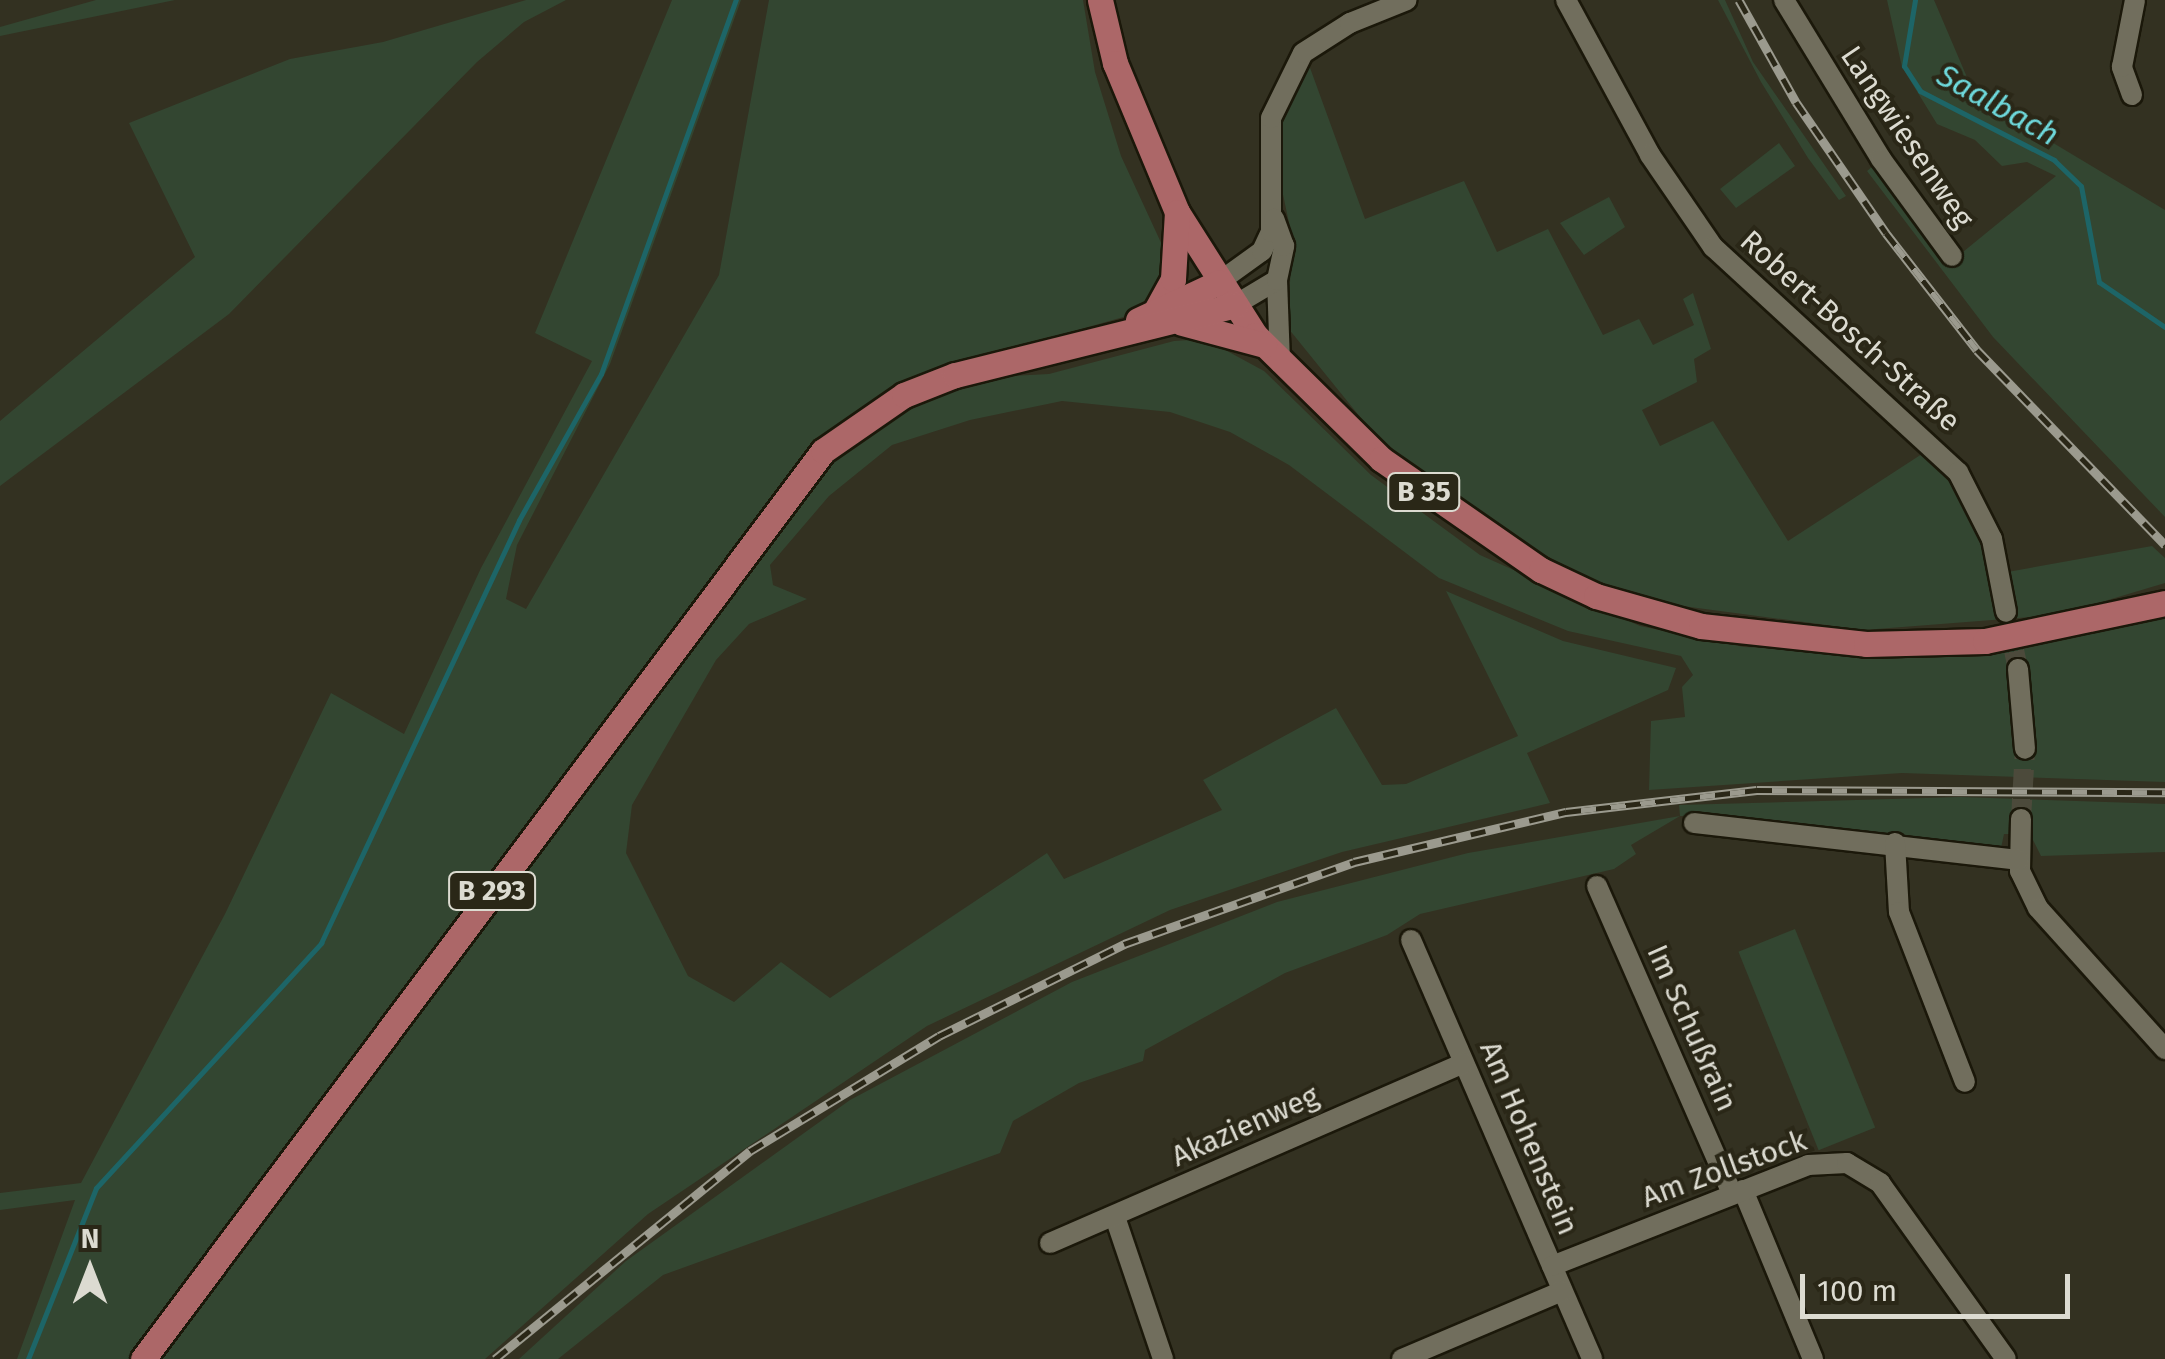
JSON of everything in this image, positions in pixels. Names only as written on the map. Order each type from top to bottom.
[{"type":"main road","name":"B 35","points":[[1100,0],[1115,63],[1177,212],[1235,306],[1272,354],[1381,459],[1459,518],[1541,570],[1648,614],[1778,638],[1866,644],[1985,641],[2165,604]]},
{"type":"main road","points":[[1166,316],[1173,279],[1177,212]]},
{"type":"main road","name":"B 293","points":[[1166,316],[1219,282]]},
{"type":"main road","name":"B 293","points":[[143,1359],[823,451],[904,396],[955,375],[1166,316],[1235,306]]},
{"type":"main road","name":"B 293","points":[[1166,316],[1272,354]]},
{"type":"street","points":[[1219,282],[1262,251],[1272,211],[1271,118],[1293,68],[1329,34],[1407,0]]},
{"type":"street","name":"Robert-Bosch-Straße","points":[[1566,0],[1648,151],[1713,247],[1958,472],[1992,539],[2006,612]]},
{"type":"street","name":"Langwiesenweg","points":[[1784,0],[1881,159],[1952,256]]},
{"type":"street","points":[[2132,95],[2122,66],[2135,0]]},
{"type":"street","points":[[1272,211],[1284,246],[1277,280],[1272,354]]},
{"type":"street","points":[[1235,306],[1277,280]]},
{"type":"street","points":[[2018,669],[2025,749]]},
{"type":"street","points":[[2021,819],[2019,860],[2038,908],[2157,1026],[2165,1049]]},
{"type":"street","points":[[1694,823],[1895,842],[2019,860]]},
{"type":"street","points":[[1895,842],[1899,912],[1966,1082]]},
{"type":"street","name":"Im Schußrain","points":[[1597,886],[1814,1359]]},
{"type":"street","name":"Am Hohenstein","points":[[1411,940],[1592,1359]]},
{"type":"street","name":"Akazienweg","points":[[1050,1243],[1464,1063]]},
{"type":"street","name":"Am Zollstock","points":[[1552,1266],[1808,1164],[1865,1169],[2006,1359]]},
{"type":"street","points":[[1115,1217],[1163,1359]]},
{"type":"street","points":[[1402,1359],[1562,1291]]},
{"type":"green space","points":[[96,0],[175,0],[0,36],[0,27]]},
{"type":"green space","points":[[526,0],[566,0],[524,22],[477,62],[229,314],[0,486],[0,421],[195,257],[129,123],[290,59],[383,42]]},
{"type":"green space","points":[[672,0],[741,0],[610,364],[517,545],[506,599],[526,609],[719,275],[769,0],[1083,0],[1095,72],[1121,156],[1163,247],[1160,292],[1134,314],[1007,350],[889,395],[702,592],[130,1359],[17,1359],[75,1200],[0,1210],[0,1193],[81,1183],[225,914],[331,693],[404,734],[481,568],[592,361],[535,333]]},
{"type":"green space","points":[[1718,0],[1725,0],[1753,62],[1846,196],[1839,200],[1808,158],[1761,82]]},
{"type":"green space","points":[[1887,0],[1934,0],[1975,96],[2165,210],[2165,517],[1993,337],[1867,171],[1885,156],[1958,256],[2056,176],[2027,162],[2002,166],[1975,140],[1937,124],[1902,67]]},
{"type":"green space","points":[[1309,65],[1365,219],[1464,181],[1497,252],[1548,229],[1603,335],[1639,319],[1653,345],[1694,325],[1683,299],[1693,293],[1711,349],[1694,359],[1697,382],[1642,410],[1660,446],[1713,421],[1788,541],[1925,452],[1958,489],[1987,549],[1991,575],[2152,546],[2165,558],[2165,583],[2058,615],[1864,630],[1660,603],[1597,582],[1500,532],[1447,499],[1382,444],[1288,328],[1292,237],[1278,171],[1279,124]]},
{"type":"green space","points":[[1779,143],[1795,166],[1736,208],[1720,189]]},
{"type":"green space","points":[[1609,197],[1625,227],[1584,255],[1560,223]]},
{"type":"green space","points":[[1205,339],[1264,371],[1371,475],[1480,555],[1640,626],[1744,647],[1989,656],[2165,615],[2165,782],[1902,773],[1649,790],[1651,721],[1685,717],[1682,687],[1693,675],[1681,656],[1568,631],[1439,578],[1289,465],[1230,432],[1170,412],[1062,401],[970,420],[892,445],[829,496],[770,565],[773,585],[807,599],[749,624],[716,660],[632,805],[626,853],[688,976],[734,1002],[781,962],[830,998],[1047,853],[1064,879],[1222,810],[1203,780],[1336,708],[1382,785],[1406,784],[1518,736],[1446,591],[1563,641],[1676,668],[1668,690],[1527,753],[1550,803],[1342,852],[1170,910],[927,1026],[648,1214],[485,1359],[157,1359],[823,470],[882,423],[977,378],[1049,374],[1174,341]]},
{"type":"green space","points":[[1961,797],[2165,804],[2165,852],[2041,856],[2030,834],[2004,834],[2001,848],[1731,816],[1680,816],[1679,805]]},
{"type":"green space","points":[[1680,816],[1631,845],[1636,854],[1614,869],[1420,914],[1387,935],[1285,973],[1145,1050],[1143,1061],[1079,1083],[1013,1121],[1000,1153],[663,1275],[558,1359],[519,1359],[626,1261],[850,1100],[1072,982],[1277,902],[1468,853]]},
{"type":"green space","points":[[1795,929],[1875,1127],[1819,1150],[1738,952]]},
{"type":"waterway","points":[[28,1359],[96,1188],[321,943],[519,520],[601,374],[736,0]]},
{"type":"waterway","name":"Saalbach","points":[[1915,0],[1904,66],[1920,91],[2054,160],[2081,186],[2099,282],[2165,327]]},
{"type":"tunnel","points":[[2008,622],[2018,669]]},
{"type":"tunnel","points":[[2021,819],[2025,749]]},
{"type":"railway","points":[[1739,0],[1796,102],[1886,233],[1977,350],[2165,545]]},
{"type":"railway","points":[[495,1359],[750,1151],[939,1036],[1124,944],[1354,862],[1566,812],[1757,790],[2165,792]]}]
